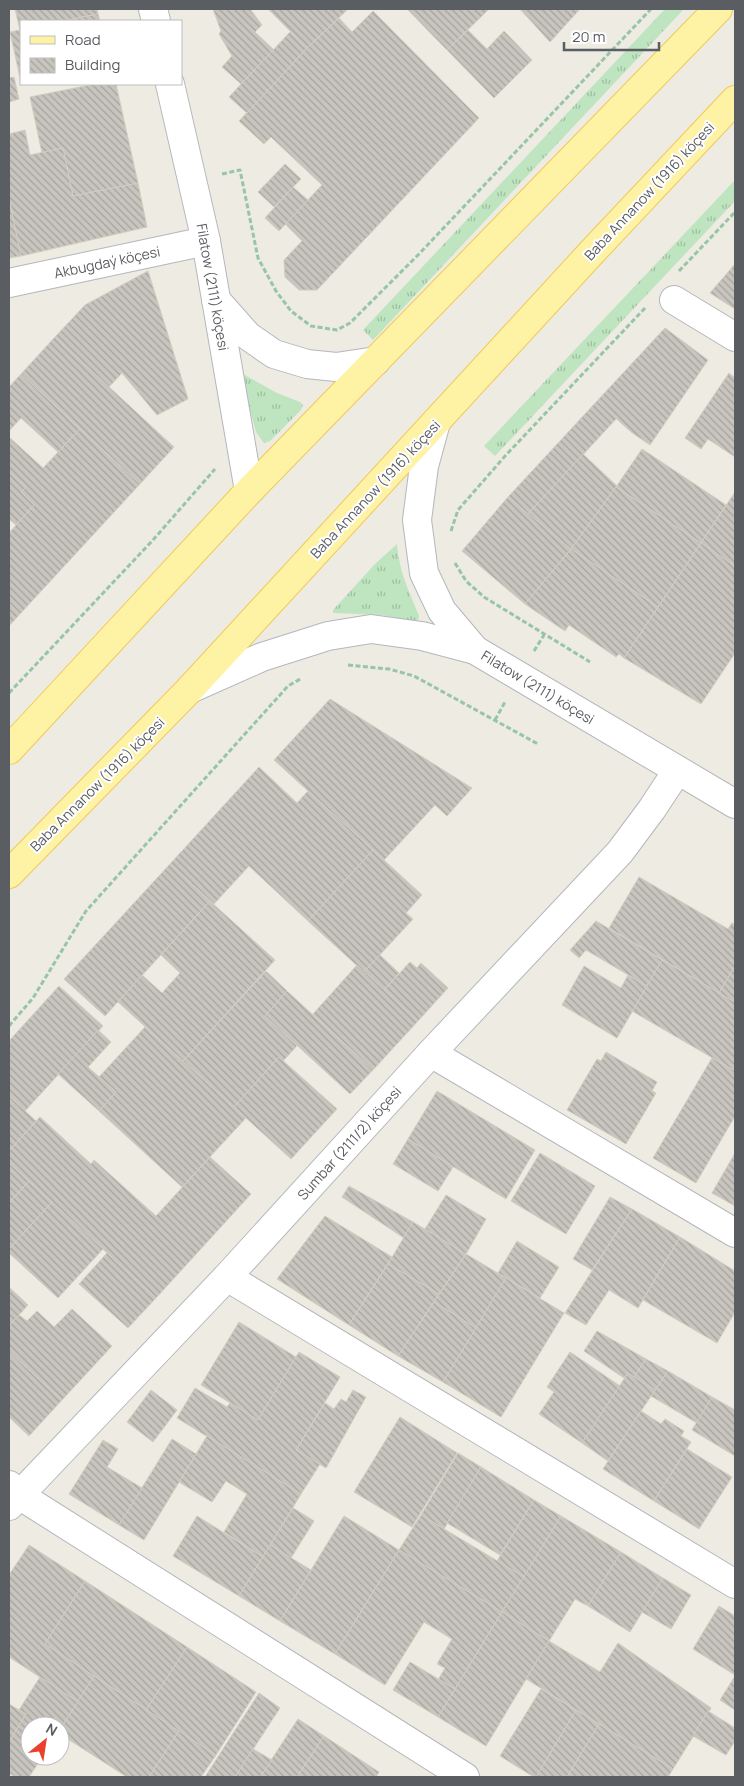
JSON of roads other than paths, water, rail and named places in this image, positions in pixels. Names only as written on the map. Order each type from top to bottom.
[{"type":"main road","points":[[9,750],[249,491],[718,9]]},
{"type":"main road","name":"Baba Annanow (1916) köçesi","points":[[9,874],[190,689],[735,100]]},
{"type":"street","name":"Filatow (2111) köçesi","points":[[170,85],[206,241],[249,491]]},
{"type":"street","name":"Akbugdaý köçesi","points":[[9,283],[206,241]]},
{"type":"street","points":[[675,288],[735,337]]},
{"type":"street","points":[[216,300],[248,336],[274,354],[307,364],[336,367],[376,361]]},
{"type":"street","name":"Filatow (2111) köçesi","points":[[436,422],[424,466],[417,520],[424,573],[442,611],[475,650],[735,804]]},
{"type":"street","points":[[190,689],[262,656],[328,636],[372,629],[422,636],[475,650]]},
{"type":"street","name":"Sumbar (2111/2) köçesi","points":[[12,1495],[227,1277],[431,1053],[620,852],[652,809],[677,770]]},
{"type":"street","points":[[431,1053],[735,1233]]},
{"type":"street","points":[[227,1277],[735,1584]]},
{"type":"street","points":[[12,1495],[465,1777]]}]
